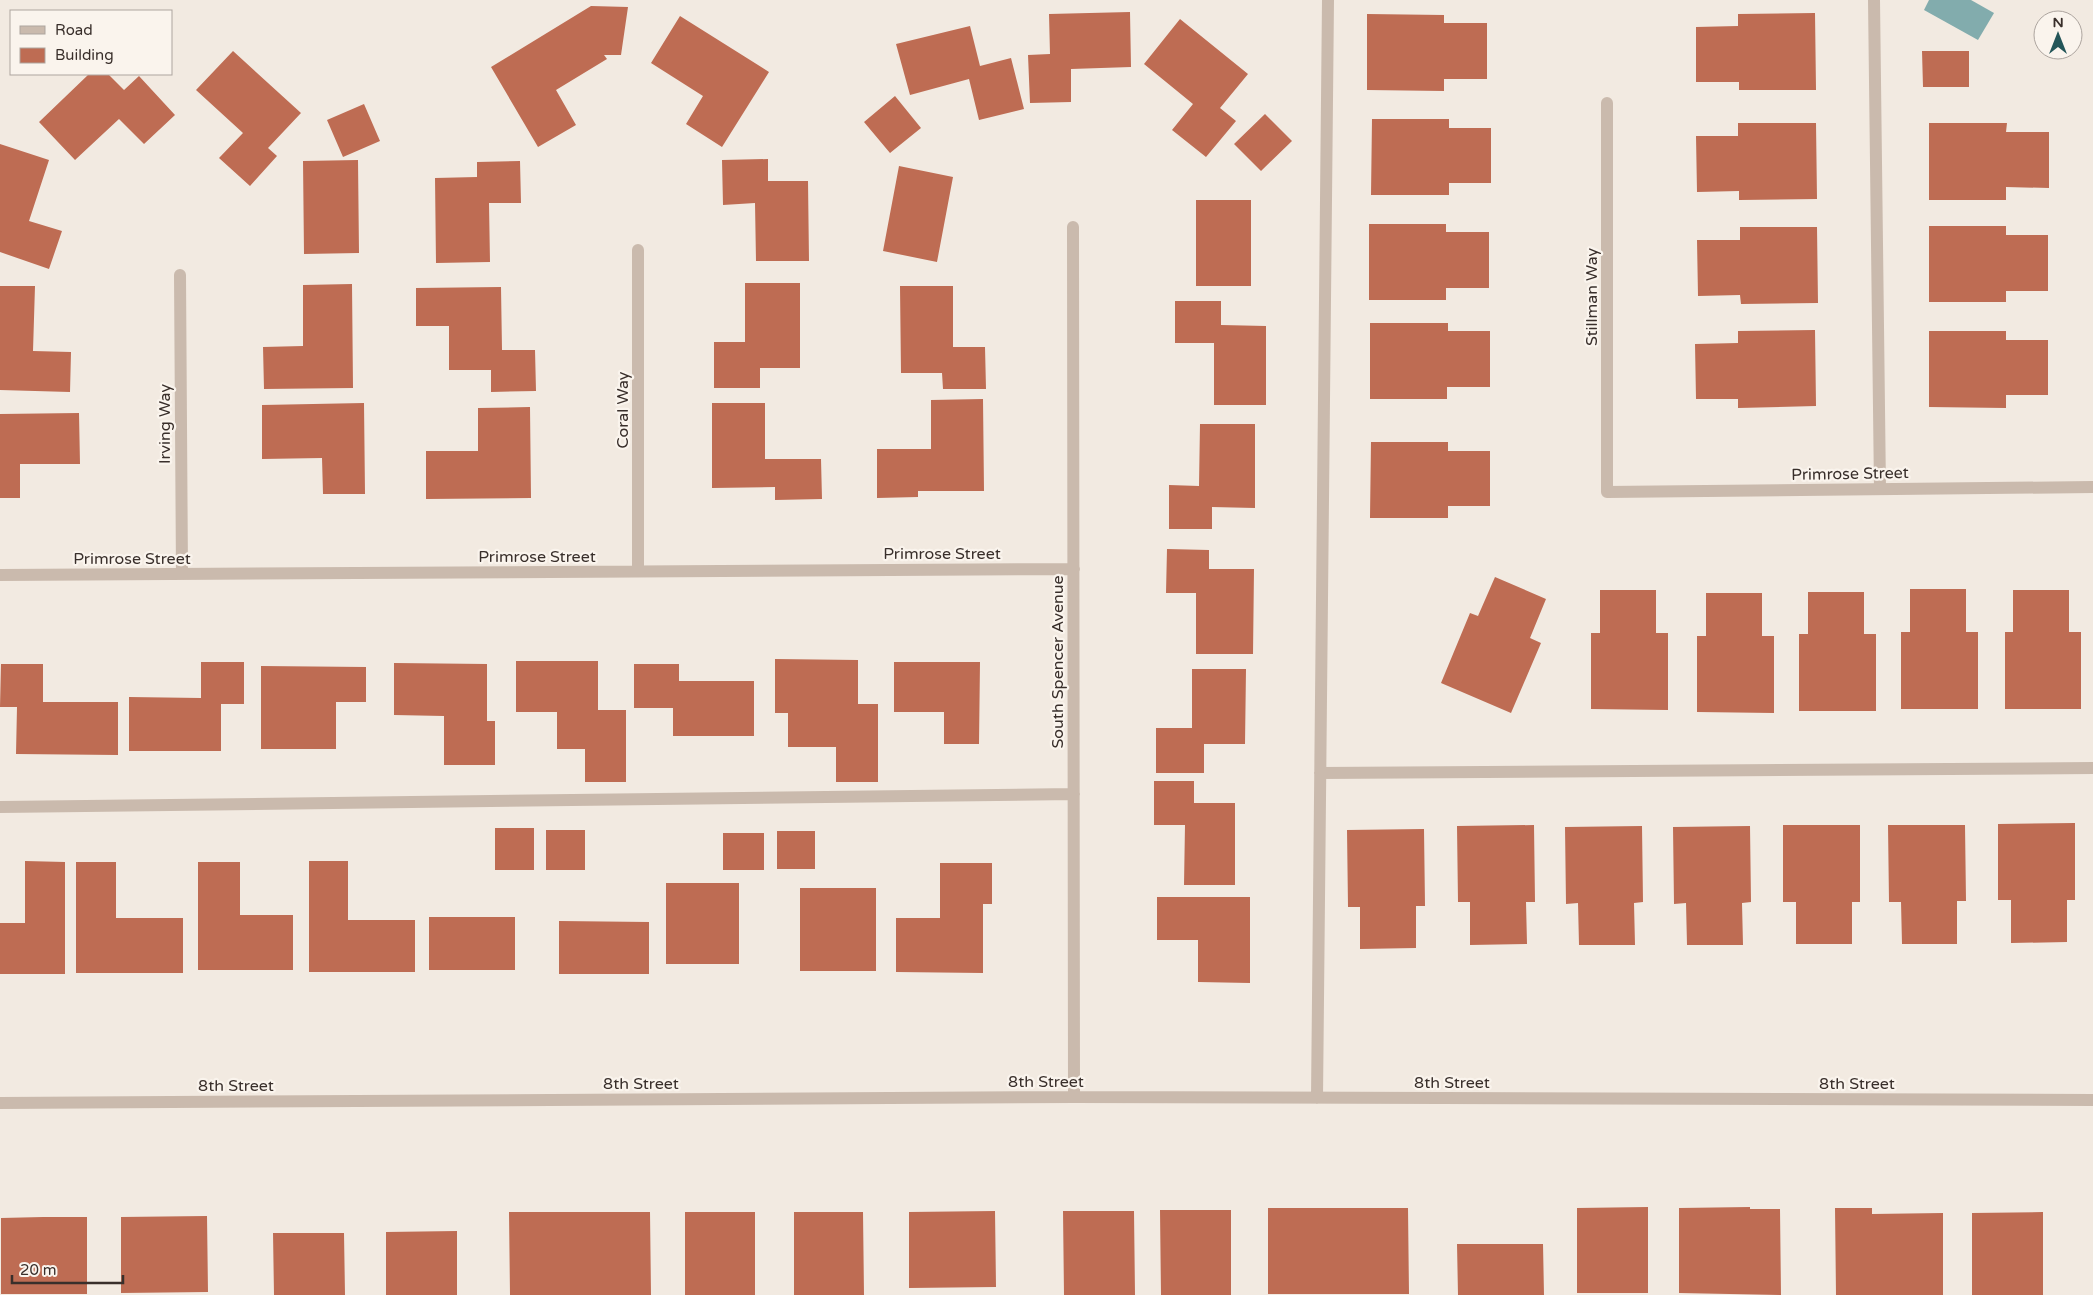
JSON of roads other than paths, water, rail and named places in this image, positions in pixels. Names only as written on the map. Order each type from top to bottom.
[{"type":"street","points":[[1317,1098],[1328,0]]},
{"type":"street","points":[[1874,0],[1880,489]]},
{"type":"street","name":"Stillman Way","points":[[1607,102],[1607,492]]},
{"type":"street","name":"South Spencer Avenue","points":[[1073,227],[1074,1097]]},
{"type":"street","name":"Coral Way","points":[[638,250],[638,571]]},
{"type":"street","name":"Irving Way","points":[[180,275],[182,574]]},
{"type":"street","name":"Primrose Street","points":[[1607,492],[2093,486]]},
{"type":"street","name":"Primrose Street","points":[[0,575],[1074,569]]},
{"type":"street","points":[[1320,772],[2093,768]]},
{"type":"street","points":[[0,807],[1074,794]]},
{"type":"street","name":"8th Street","points":[[0,1103],[1074,1097],[2093,1100]]},
{"type":"water","points":[[1929,0],[1971,0],[1994,13],[1978,40],[1924,10]]}]
